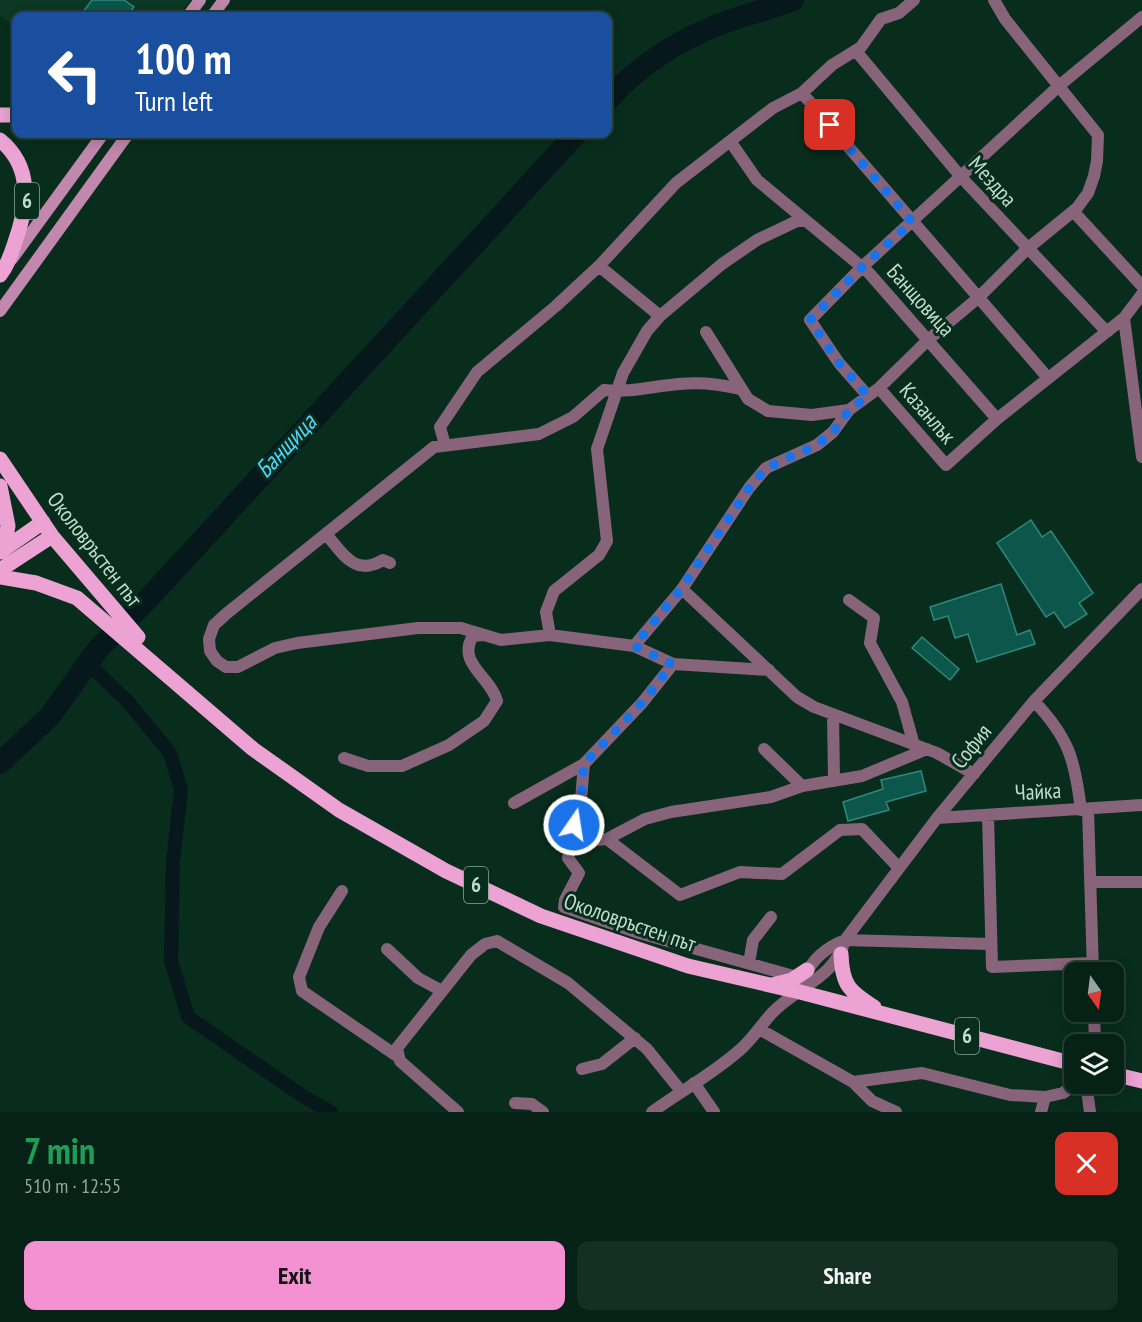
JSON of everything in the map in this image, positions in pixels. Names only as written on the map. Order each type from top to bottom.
[{"type":"main road","points":[[3,271],[100,138]]},
{"type":"main road","points":[[0,310],[125,138]]},
{"type":"main road","name":"6","points":[[0,140],[12,151],[21,168],[27,198],[21,225],[3,271]]},
{"type":"main road","name":"Околовръстен път","points":[[0,459],[52,536],[159,664],[253,749],[339,810],[446,871],[541,916],[688,966],[768,986],[802,980]]},
{"type":"main road","points":[[0,486],[8,526],[2,550]]},
{"type":"main road","points":[[2,550],[44,522]]},
{"type":"main road","points":[[0,570],[52,536]]},
{"type":"main road","name":"6","points":[[0,577],[36,582],[77,598],[159,664]]},
{"type":"main road","points":[[843,947],[842,975],[845,983],[853,993],[884,1014]]},
{"type":"main road","name":"6","points":[[802,980],[884,1014],[1064,1062]]},
{"type":"main road","points":[[1124,1077],[1142,1081]]},
{"type":"street","points":[[445,445],[440,427],[477,372],[599,266],[676,183],[773,108],[802,93],[832,65],[861,47],[881,19],[899,13],[914,0]]},
{"type":"street","points":[[634,646],[681,589],[749,488],[766,468],[817,445],[833,432],[849,410],[874,392],[929,339],[978,298],[1026,249],[1072,211],[1088,193],[1098,161],[1098,135],[1005,19],[994,0]]},
{"type":"street","points":[[861,268],[1060,85],[1142,16]]},
{"type":"street","name":"Мездра","points":[[856,51],[961,177],[1026,249],[1107,332]]},
{"type":"street","points":[[802,93],[1048,378]]},
{"type":"street","name":"Банщовица","points":[[730,141],[757,180],[869,273],[997,419]]},
{"type":"street","points":[[1072,211],[1142,286]]},
{"type":"street","points":[[550,635],[546,612],[554,591],[599,555],[607,541],[597,449],[614,403],[615,392],[647,331],[660,316],[722,264],[757,240],[797,221],[806,221]]},
{"type":"street","points":[[599,266],[660,316]]},
{"type":"street","name":"Казанлък","points":[[861,268],[810,320],[839,363],[874,392],[946,465],[997,419]]},
{"type":"street","points":[[997,419],[1124,318],[1142,294]]},
{"type":"street","points":[[1124,318],[1142,457]]},
{"type":"street","points":[[706,332],[740,389],[748,399],[768,411],[812,415],[849,410]]},
{"type":"street","points":[[740,389],[718,384],[680,384],[627,393],[604,390],[573,417],[539,434],[434,447],[214,625],[209,639],[210,651],[217,661],[226,667],[238,667],[275,648],[297,643],[418,627],[461,628],[501,640],[550,635],[634,646],[672,664],[769,670]]},
{"type":"street","points":[[326,534],[348,559],[361,567],[375,565],[383,560],[390,563]]},
{"type":"street","points":[[681,589],[798,697],[833,714],[927,749],[974,774]]},
{"type":"street","name":"София","points":[[802,980],[821,978],[937,818],[1034,701],[1142,589]]},
{"type":"street","points":[[849,600],[874,618],[870,643],[902,702],[914,745]]},
{"type":"street","points":[[344,758],[368,766],[402,766],[449,745],[484,721],[497,701],[494,689],[473,669],[468,644],[473,636],[485,634]]},
{"type":"street","points":[[514,804],[584,764],[642,703],[672,664]]},
{"type":"street","points":[[1034,701],[1053,721],[1075,766],[1084,809],[1093,962]]},
{"type":"street","points":[[833,714],[834,779]]},
{"type":"street","points":[[764,749],[802,786]]},
{"type":"street","points":[[584,764],[581,800],[574,825],[582,835],[597,840],[607,839],[645,819],[671,812],[771,797],[802,786],[862,776],[927,749]]},
{"type":"street","name":"Чайка","points":[[937,818],[1142,805]]},
{"type":"street","points":[[988,815],[992,967],[1064,968]]},
{"type":"street","points":[[607,839],[680,895],[740,872],[782,874],[840,830],[862,829],[899,868]]},
{"type":"street","points":[[582,835],[570,850],[568,858],[579,873],[564,907],[639,933],[802,980]]},
{"type":"street","points":[[1089,882],[1142,882]]},
{"type":"street","points":[[342,891],[319,927],[299,977],[302,991],[397,1056],[458,1112]]},
{"type":"street","points":[[749,963],[753,940],[771,917]]},
{"type":"street","points":[[397,1056],[397,1048],[471,955],[485,944],[497,941],[568,983],[647,1049],[681,1091]]},
{"type":"street","points":[[652,1112],[742,1048],[828,947],[990,944]]},
{"type":"street","points":[[387,949],[418,978],[442,991]]},
{"type":"street","points":[[759,1029],[853,1082],[872,1101],[896,1112]]},
{"type":"street","points":[[582,1069],[602,1064],[635,1038]]},
{"type":"street","points":[[853,1082],[922,1073],[1010,1095],[1045,1097],[1064,1092]]},
{"type":"street","points":[[694,1083],[714,1112]]},
{"type":"street","points":[[1088,1094],[1090,1112]]},
{"type":"street","points":[[1041,1112],[1045,1097]]},
{"type":"street","points":[[515,1103],[532,1104],[543,1112]]},
{"type":"shaded area","points":[[0,0],[191,0],[181,12],[12,12],[12,25],[0,15]]},
{"type":"building","points":[[92,0],[124,0],[134,7],[130,12],[83,12]]},
{"type":"building","points":[[1031,520],[1042,537],[1051,531],[1093,593],[1079,603],[1087,614],[1065,628],[1054,612],[1046,617],[997,543]]},
{"type":"building","points":[[1001,584],[1017,635],[1030,630],[1035,644],[977,662],[968,634],[955,638],[948,616],[934,620],[930,607]]},
{"type":"building","points":[[922,637],[959,669],[950,680],[912,648]]},
{"type":"building","points":[[921,771],[926,791],[886,802],[889,810],[848,821],[843,802],[883,789],[881,780]]},
{"type":"waterway","points":[[612,96],[632,76],[658,56],[687,39],[727,21],[793,0]]},
{"type":"waterway","name":"Банщица","points":[[0,763],[50,716],[98,649],[147,600],[572,138]]},
{"type":"waterway","points":[[88,663],[129,703],[170,753],[181,790],[173,860],[171,961],[188,1017],[304,1097],[331,1112]]},
{"type":"route","points":[[574,825],[581,800],[584,764],[642,703],[672,664],[634,646],[681,589],[749,488],[766,468],[817,445],[833,432],[849,410],[868,396],[839,363],[828,342],[810,320],[861,268],[912,222],[830,125]]}]
